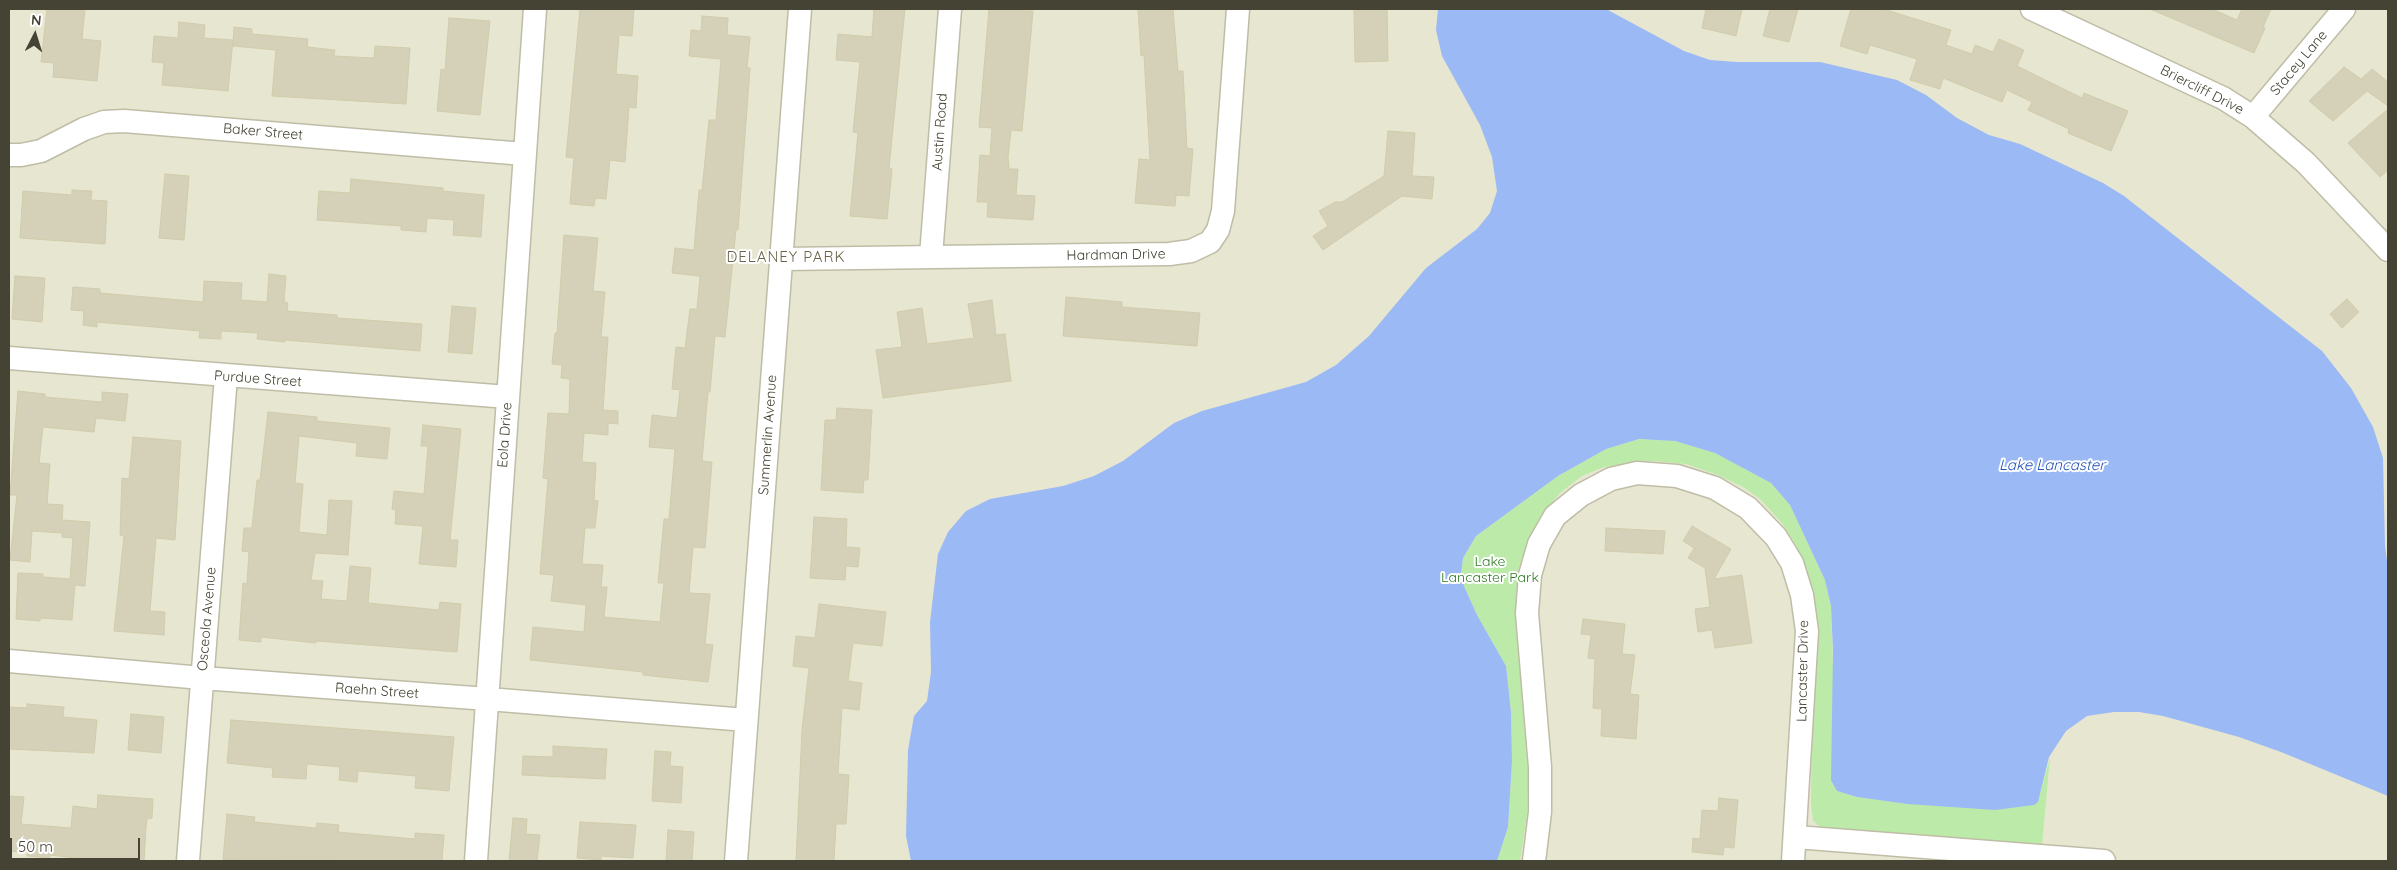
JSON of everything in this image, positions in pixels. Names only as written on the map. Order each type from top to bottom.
[{"type":"street","name":"Eola Drive","points":[[476,861],[524,154],[536,9]]},
{"type":"street","name":"Summerlin Avenue","points":[[736,861],[800,9]]},
{"type":"street","name":"Austin Road","points":[[931,256],[950,9]]},
{"type":"street","name":"Hardman Drive","points":[[782,259],[1169,254],[1191,251],[1210,242],[1218,230],[1223,211],[1238,9]]},
{"type":"street","name":"Briercliff Drive","points":[[2032,9],[2223,98],[2253,117],[2306,163],[2388,250]]},
{"type":"street","name":"Stacey Lane","points":[[2253,117],[2344,9]]},
{"type":"street","name":"Baker Street","points":[[9,155],[20,156],[41,151],[84,129],[104,122],[124,121],[524,154]]},
{"type":"street","name":"Purdue Street","points":[[9,358],[508,397]]},
{"type":"street","name":"Osceola Avenue","points":[[188,861],[226,376]]},
{"type":"street","name":"Lancaster Drive","points":[[1534,861],[1540,812],[1540,768],[1526,613],[1530,575],[1539,544],[1555,516],[1580,495],[1611,479],[1637,474],[1677,476],[1715,488],[1748,508],[1776,537],[1792,563],[1802,595],[1807,631],[1796,837],[1793,861]]},
{"type":"street","name":"Raehn Street","points":[[9,661],[202,678],[746,720]]},
{"type":"street","points":[[1796,837],[2104,861]]},
{"type":"shaded area","points":[[9,9],[2388,9],[2388,861],[9,861]]},
{"type":"green space","name":"Lake Lancaster Park","points":[[1639,439],[1675,441],[1715,453],[1771,483],[1790,505],[1825,580],[1831,606],[1837,791],[1857,797],[1907,804],[2038,802],[2050,757],[2042,845],[1820,828],[1813,820],[1811,804],[1813,592],[1797,547],[1782,523],[1759,498],[1743,487],[1718,475],[1686,464],[1654,461],[1604,467],[1582,476],[1560,493],[1542,514],[1528,541],[1518,570],[1516,607],[1528,774],[1527,816],[1520,861],[1497,861],[1508,827],[1512,761],[1511,712],[1506,666],[1477,615],[1464,586],[1461,574],[1463,558],[1476,536],[1558,476],[1606,449]]},
{"type":"water","name":"Lake Lancaster","points":[[1438,9],[1606,9],[1684,51],[1710,60],[1737,62],[1820,62],[1897,80],[1926,95],[1957,118],[1989,135],[2020,144],[2103,183],[2124,196],[2322,351],[2351,388],[2373,427],[2383,458],[2385,546],[2388,568],[2388,796],[2281,752],[2239,737],[2163,716],[2139,712],[2114,712],[2087,716],[2066,731],[2049,757],[2038,802],[2034,805],[1995,810],[1907,804],[1857,797],[1837,791],[1831,780],[1833,651],[1831,606],[1825,580],[1790,505],[1771,483],[1715,453],[1675,441],[1639,439],[1606,449],[1558,476],[1476,536],[1463,558],[1461,574],[1464,586],[1477,615],[1506,666],[1511,712],[1512,761],[1508,827],[1497,861],[911,861],[906,836],[908,750],[914,716],[927,701],[931,672],[930,622],[938,554],[948,532],[966,511],[990,499],[1063,486],[1094,476],[1123,461],[1174,423],[1202,411],[1306,382],[1336,365],[1369,336],[1426,268],[1477,229],[1490,213],[1497,191],[1492,157],[1480,125],[1442,56],[1436,30]]},
{"type":"building","points":[[47,9],[85,9],[82,39],[101,41],[97,81],[53,77],[54,63],[41,62]]},
{"type":"building","points":[[580,9],[634,9],[632,36],[619,35],[616,74],[638,76],[636,108],[629,107],[625,162],[610,160],[606,199],[595,198],[594,206],[570,204],[574,158],[566,157]]},
{"type":"building","points":[[874,9],[905,9],[889,168],[892,169],[887,219],[850,216],[858,133],[853,132],[860,62],[836,60],[838,34],[872,37]]},
{"type":"building","points":[[989,9],[1033,11],[1022,131],[1011,130],[1008,157],[1009,169],[1018,169],[1016,195],[1035,196],[1033,220],[987,217],[988,202],[977,202],[980,155],[990,156],[992,128],[979,127]]},
{"type":"building","points":[[1138,9],[1173,9],[1178,71],[1183,71],[1187,148],[1193,149],[1189,196],[1176,195],[1175,206],[1135,203],[1139,159],[1150,160],[1144,55],[1141,56]]},
{"type":"building","points":[[1354,9],[1387,9],[1388,61],[1355,62]]},
{"type":"building","points":[[1706,9],[1742,9],[1736,36],[1702,28]]},
{"type":"building","points":[[1770,9],[1798,9],[1789,42],[1763,36]]},
{"type":"building","points":[[1851,9],[1883,9],[1951,30],[1946,45],[1972,54],[1975,45],[1993,52],[1999,39],[2024,50],[2017,66],[2082,98],[2084,93],[2128,111],[2111,151],[2068,133],[2069,129],[2028,110],[2032,102],[2007,90],[2002,102],[1943,78],[1940,89],[1910,80],[1917,59],[1870,45],[1867,54],[1840,46]]},
{"type":"building","points":[[2150,9],[2212,9],[2237,20],[2242,9],[2271,9],[2254,53]]},
{"type":"building","points":[[702,16],[728,18],[727,35],[750,37],[747,68],[750,68],[738,230],[736,230],[725,337],[715,336],[710,392],[708,392],[702,461],[712,462],[705,548],[693,547],[689,593],[710,594],[705,644],[713,645],[708,682],[643,675],[643,672],[530,660],[533,627],[584,632],[586,605],[551,601],[554,575],[540,574],[548,479],[543,478],[548,413],[569,414],[570,379],[561,378],[562,365],[552,364],[555,333],[557,333],[564,235],[598,238],[593,291],[605,292],[601,337],[608,337],[603,410],[618,411],[618,424],[608,423],[608,435],[584,433],[582,462],[596,463],[594,500],[598,501],[595,528],[585,528],[582,564],[603,565],[601,587],[607,587],[604,617],[660,622],[664,583],[658,583],[664,519],[669,519],[675,449],[649,447],[652,415],[677,418],[680,390],[672,389],[676,347],[685,348],[690,309],[697,309],[700,276],[672,273],[675,248],[694,250],[699,190],[702,190],[709,120],[716,120],[721,59],[689,56],[691,30],[701,31]]},
{"type":"building","points":[[449,18],[490,21],[480,115],[437,111],[441,69],[445,70]]},
{"type":"building","points":[[179,22],[205,25],[204,38],[233,40],[228,91],[162,85],[164,63],[152,62],[154,36],[178,38]]},
{"type":"building","points":[[234,27],[252,29],[252,34],[308,39],[307,47],[335,50],[334,56],[374,58],[375,46],[410,48],[406,104],[272,96],[276,50],[233,46]]},
{"type":"building","points":[[2344,67],[2361,79],[2372,69],[2388,82],[2388,106],[2367,91],[2333,121],[2309,101]]},
{"type":"building","points":[[2388,109],[2388,170],[2380,177],[2348,143]]},
{"type":"building","points":[[1388,131],[1415,133],[1412,176],[1434,177],[1432,199],[1402,196],[1323,250],[1313,236],[1328,226],[1319,211],[1335,202],[1342,202],[1384,176]]},
{"type":"building","points":[[165,174],[189,176],[184,240],[159,238]]},
{"type":"building","points":[[351,179],[443,188],[443,191],[484,195],[481,237],[453,235],[454,220],[427,218],[426,232],[401,230],[401,226],[317,220],[319,191],[350,193]]},
{"type":"building","points":[[72,190],[92,191],[91,200],[107,201],[105,244],[20,238],[23,191],[72,195]]},
{"type":"building","points":[[269,274],[286,276],[284,302],[288,303],[287,311],[337,315],[337,318],[422,324],[420,351],[257,339],[258,333],[221,331],[221,339],[199,338],[200,331],[97,322],[97,327],[83,325],[84,311],[71,310],[73,287],[100,289],[100,293],[203,302],[204,281],[242,283],[241,300],[267,302]]},
{"type":"building","points":[[15,276],[45,278],[42,322],[12,319]]},
{"type":"building","points":[[1066,297],[1122,302],[1122,307],[1200,313],[1197,346],[1063,336]]},
{"type":"building","points":[[2347,299],[2359,312],[2342,328],[2330,314]]},
{"type":"building","points":[[992,300],[996,335],[1005,334],[1011,381],[883,398],[876,350],[902,347],[897,312],[922,308],[927,344],[974,338],[968,304]]},
{"type":"building","points":[[452,306],[476,308],[472,354],[448,352]]},
{"type":"building","points":[[18,391],[45,394],[45,397],[102,402],[102,392],[128,394],[125,421],[96,418],[94,432],[43,427],[39,463],[50,464],[47,504],[63,505],[62,520],[90,522],[85,586],[75,585],[72,620],[40,618],[40,621],[16,619],[18,573],[43,574],[43,577],[70,579],[73,538],[62,537],[62,533],[32,531],[30,562],[10,560],[17,495],[10,495]]},
{"type":"building","points":[[837,408],[872,410],[868,480],[864,480],[863,493],[821,490],[825,420],[836,420]]},
{"type":"building","points":[[268,412],[317,417],[317,421],[390,428],[387,459],[356,456],[357,443],[299,436],[295,483],[303,484],[299,532],[327,535],[329,500],[352,501],[348,555],[315,553],[311,580],[323,581],[321,599],[347,601],[350,566],[371,568],[368,603],[439,610],[440,602],[461,604],[457,652],[316,641],[316,643],[261,637],[261,642],[239,640],[243,583],[247,584],[249,552],[242,551],[244,528],[252,528],[257,480],[260,480]]},
{"type":"building","points":[[423,425],[461,429],[450,540],[458,540],[456,567],[419,564],[423,526],[395,524],[396,510],[392,509],[394,491],[424,494],[428,446],[421,446]]},
{"type":"building","points":[[133,437],[181,441],[175,540],[156,538],[150,611],[165,612],[164,635],[114,631],[124,536],[120,535],[122,478],[129,479]]},
{"type":"building","points":[[814,517],[847,519],[846,547],[860,548],[858,567],[846,566],[845,580],[810,578]]},
{"type":"building","points":[[1692,526],[1731,549],[1714,579],[1742,575],[1752,643],[1715,648],[1712,630],[1698,632],[1695,609],[1710,607],[1705,568],[1688,558],[1694,548],[1683,541]]},
{"type":"building","points":[[1606,528],[1665,531],[1663,554],[1605,551]]},
{"type":"building","points":[[819,604],[886,612],[882,646],[853,643],[848,681],[862,683],[859,710],[842,708],[838,774],[849,775],[846,824],[836,824],[834,861],[796,861],[802,730],[809,668],[793,666],[796,636],[815,638]]},
{"type":"building","points":[[1583,619],[1625,624],[1622,654],[1635,655],[1630,694],[1639,695],[1636,739],[1601,736],[1602,709],[1593,708],[1595,659],[1588,658],[1591,635],[1581,634]]},
{"type":"building","points":[[27,704],[64,707],[63,717],[97,720],[94,753],[9,749],[9,707],[27,708]]},
{"type":"building","points":[[131,714],[164,717],[161,753],[128,750]]},
{"type":"building","points":[[231,720],[454,737],[449,791],[415,788],[416,776],[358,771],[357,782],[339,780],[340,767],[307,764],[306,779],[272,777],[273,768],[227,763]]},
{"type":"building","points":[[553,746],[607,749],[605,779],[522,775],[523,756],[553,757]]},
{"type":"building","points":[[655,751],[671,752],[670,766],[683,767],[681,803],[652,801]]},
{"type":"building","points":[[98,795],[153,799],[152,818],[147,819],[144,861],[100,861],[50,855],[50,858],[27,856],[28,840],[20,840],[19,852],[9,851],[9,796],[24,797],[21,824],[71,828],[73,806],[97,809]]},
{"type":"building","points":[[1719,798],[1738,800],[1734,848],[1724,847],[1723,855],[1692,852],[1693,838],[1700,839],[1702,810],[1718,811]]},
{"type":"building","points":[[227,814],[255,817],[254,822],[316,828],[317,823],[339,825],[338,832],[415,839],[415,833],[444,835],[442,861],[223,860]]},
{"type":"building","points":[[513,818],[527,819],[526,834],[540,835],[537,861],[509,861]]},
{"type":"building","points":[[580,822],[636,825],[633,858],[601,856],[601,860],[577,858]]},
{"type":"building","points":[[668,830],[694,832],[692,861],[666,861]]},
{"type":"district","name":"DELANEY PARK","points":[[786,257]]}]
